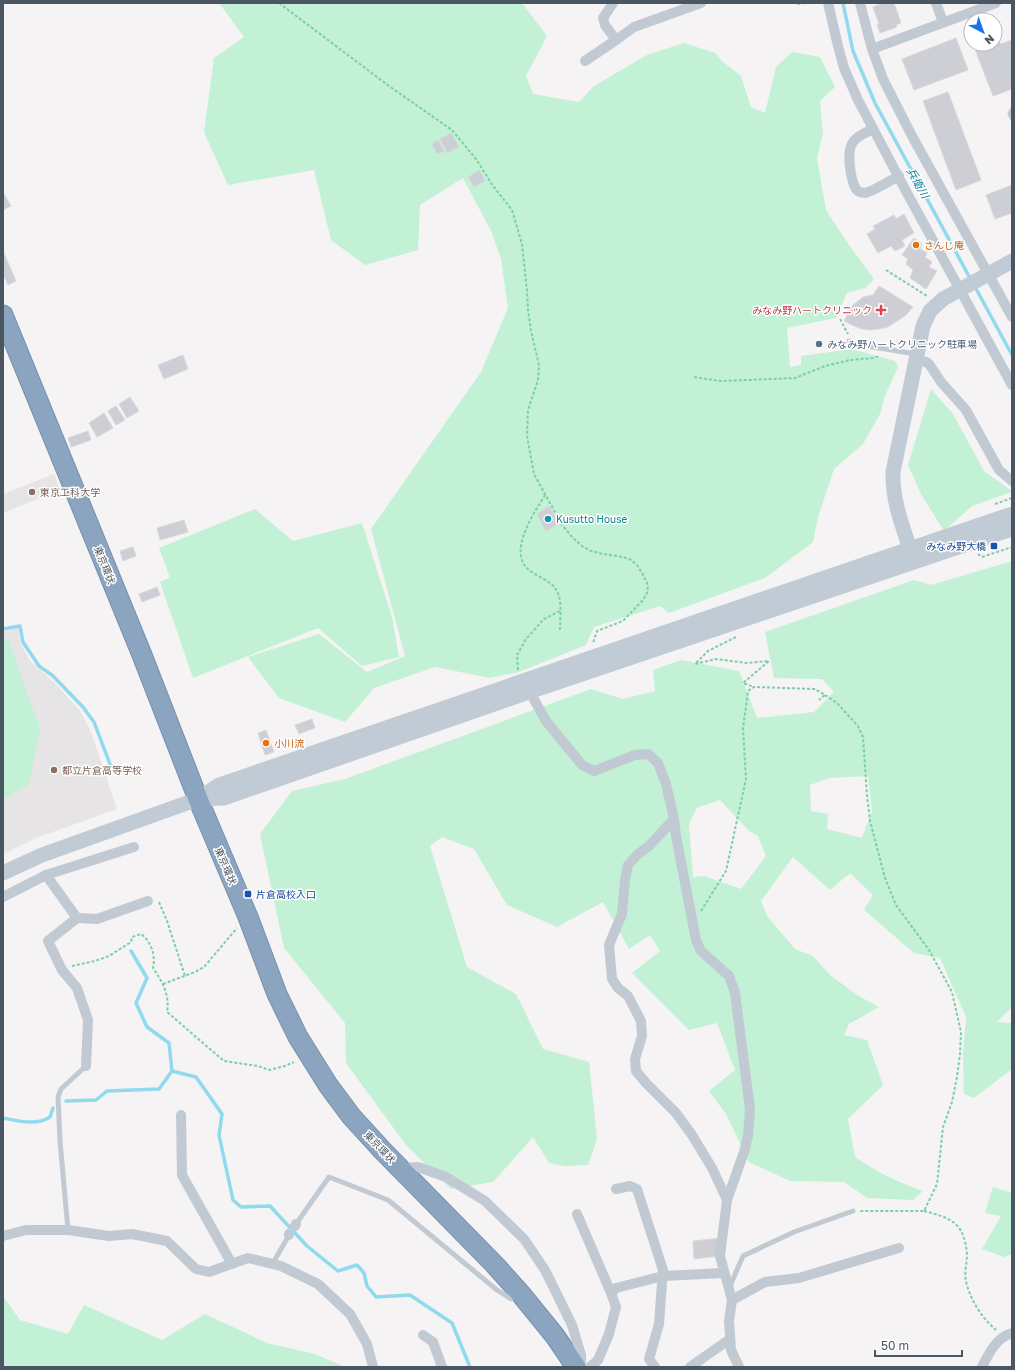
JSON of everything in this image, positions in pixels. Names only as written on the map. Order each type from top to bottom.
[{"type":"highway","name":"東京環状","points":[[3,315],[142,655],[198,799],[248,917],[277,994],[298,1037],[337,1098],[382,1150],[520,1293],[550,1330],[576,1367]]},
{"type":"street","points":[[613,3],[603,18],[605,25],[616,40]]},
{"type":"street","points":[[585,61],[634,27],[699,3]]},
{"type":"street","points":[[828,3],[844,68],[858,100],[898,176],[972,282],[1012,317]]},
{"type":"street","points":[[860,3],[877,65],[972,282],[1012,385]]},
{"type":"street","points":[[936,3],[944,22]]},
{"type":"street","points":[[872,49],[996,3]]},
{"type":"street","points":[[873,129],[857,138],[851,147],[851,170],[856,189],[859,192],[866,193],[898,176]]},
{"type":"street","points":[[913,556],[896,506],[892,484],[893,472],[923,326],[930,311],[943,299],[1012,261]]},
{"type":"street","points":[[916,357],[926,362],[931,367],[941,382],[966,410],[999,470],[1012,481]]},
{"type":"street","points":[[3,872],[42,855],[198,799],[224,798],[526,686],[913,556],[1011,520]]},
{"type":"street","points":[[526,686],[546,721],[582,765],[594,771],[635,755],[648,754],[658,763],[666,784],[674,819],[696,940],[701,951],[729,976],[735,992],[750,1109],[748,1136],[744,1152],[727,1200],[720,1256],[732,1300],[729,1321],[731,1350],[739,1367]]},
{"type":"street","points":[[674,819],[649,846],[638,854],[628,865],[622,914],[609,945],[612,979],[618,988],[628,996],[641,1021],[642,1036],[635,1059],[636,1071],[676,1113],[692,1135],[712,1168],[727,1200]]},
{"type":"street","points":[[3,897],[46,875],[134,847]]},
{"type":"street","points":[[46,875],[77,918]]},
{"type":"street","points":[[86,1066],[88,1020],[77,988],[62,970],[48,941],[77,918],[97,919],[152,900]]},
{"type":"street","points":[[181,1115],[182,1175],[232,1264]]},
{"type":"street","points":[[400,1168],[418,1167],[446,1177],[485,1201],[524,1239],[545,1270],[572,1325],[581,1355],[581,1367]]},
{"type":"street","points":[[616,1189],[630,1186],[637,1189],[663,1270],[659,1324],[649,1359],[655,1367]]},
{"type":"street","points":[[577,1214],[616,1307],[609,1334],[598,1360],[590,1367]]},
{"type":"street","points":[[3,1236],[26,1230],[68,1230],[109,1236],[132,1234],[167,1241],[196,1269],[209,1272],[248,1258],[273,1263],[318,1284],[350,1314],[367,1344],[373,1367]]},
{"type":"street","points":[[732,1300],[765,1282],[799,1278],[899,1248]]},
{"type":"street","points":[[611,1293],[616,1288],[663,1276],[724,1273]]},
{"type":"street","points":[[982,1367],[991,1349],[1008,1334]]},
{"type":"street","points":[[423,1335],[433,1342],[442,1367]]},
{"type":"street","points":[[690,1367],[730,1339]]},
{"type":"lane","points":[[1012,110],[1010,114],[1012,118]]},
{"type":"lane","points":[[849,342],[916,357]]},
{"type":"lane","points":[[68,1230],[60,1141],[58,1097],[61,1088],[86,1066]]},
{"type":"lane","points":[[273,1263],[292,1230],[329,1177],[388,1200],[497,1290],[511,1299],[520,1293]]},
{"type":"lane","points":[[728,1288],[743,1256],[794,1232],[853,1211]]},
{"type":"path","points":[[279,3],[389,86],[452,130],[476,159],[493,186],[512,210],[522,244],[528,310],[539,365],[538,380],[528,410],[527,436],[534,474],[562,525],[582,546],[591,551],[623,557],[630,560],[637,565],[648,585],[647,593],[643,600],[622,621],[597,631],[591,647]]},
{"type":"path","points":[[797,3],[805,3]]},
{"type":"path","points":[[886,270],[928,297]]},
{"type":"path","points":[[694,377],[721,381],[795,378],[850,360],[874,358]]},
{"type":"path","points":[[545,496],[526,528],[521,560],[528,570],[555,588],[560,600],[560,630]]},
{"type":"path","points":[[977,552],[982,557],[1012,547]]},
{"type":"path","points":[[517,655],[526,639],[544,619],[560,611]]},
{"type":"path","points":[[741,633],[708,651],[695,664],[716,659],[747,663],[769,661],[743,684],[754,687],[815,689],[837,703],[858,726],[863,737],[870,821],[885,878],[896,905],[929,950],[952,992],[961,1032],[960,1054],[952,1102],[943,1127],[938,1184],[924,1211]]},
{"type":"path","points":[[691,919],[703,909],[726,871],[746,779],[744,728],[748,691],[754,687]]},
{"type":"path","points":[[819,700],[825,695]]},
{"type":"path","points":[[152,900],[160,904],[185,976]]},
{"type":"path","points":[[163,984],[195,972],[204,966],[239,926]]},
{"type":"path","points":[[62,970],[73,965],[95,961],[109,956],[131,942],[132,937],[141,934],[147,938],[156,959],[153,968],[163,984],[169,1004],[167,1012],[224,1062],[258,1066],[269,1070],[294,1062]]},
{"type":"path","points":[[853,1211],[924,1211],[943,1216],[953,1221],[959,1227],[964,1239],[967,1253],[966,1280],[973,1300],[980,1312],[995,1330],[1008,1334]]},
{"type":"shaded area","name":"東京工科大学","points":[[54,474],[60,490],[3,513],[3,494]]},
{"type":"shaded area","name":"都立片倉高等学校","points":[[18,628],[21,644],[30,661],[57,685],[80,711],[91,732],[117,809],[36,838],[3,854],[3,632]]},
{"type":"green space","points":[[219,3],[522,3],[547,36],[526,76],[533,94],[579,102],[594,86],[647,55],[684,43],[715,53],[723,62],[741,76],[751,107],[765,113],[776,67],[792,52],[820,57],[835,87],[820,101],[823,133],[817,158],[826,210],[874,279],[865,288],[847,293],[836,318],[787,328],[790,367],[801,365],[801,356],[852,349],[895,361],[898,367],[884,398],[881,412],[863,444],[834,469],[818,517],[813,542],[765,578],[669,613],[660,606],[594,627],[586,645],[519,672],[490,678],[435,667],[374,688],[345,722],[279,698],[248,657],[319,634],[367,672],[405,656],[371,529],[481,372],[508,308],[501,259],[491,231],[463,178],[420,205],[418,250],[365,265],[331,240],[314,170],[228,185],[204,132],[214,58],[244,37]]},
{"type":"green space","points":[[931,389],[953,414],[984,471],[1012,491],[972,506],[944,531],[921,494],[908,465]]},
{"type":"green space","points":[[255,509],[293,541],[362,523],[392,617],[399,657],[362,666],[318,628],[193,678],[160,582],[170,578],[159,548]]},
{"type":"green space","points":[[1012,561],[1012,1007],[997,1022],[1012,1023],[1012,1069],[974,1098],[964,1094],[963,1055],[966,1017],[940,958],[914,953],[864,910],[873,895],[850,873],[830,890],[793,857],[761,901],[767,916],[795,949],[813,956],[830,975],[857,995],[879,1007],[849,1024],[844,1035],[867,1040],[883,1085],[848,1119],[855,1157],[888,1176],[923,1191],[913,1200],[867,1198],[844,1182],[790,1181],[749,1162],[726,1114],[709,1091],[735,1070],[717,1023],[689,1030],[632,973],[660,951],[650,935],[629,949],[603,902],[557,927],[507,905],[474,849],[442,837],[430,846],[467,967],[516,994],[543,1049],[589,1062],[597,1139],[588,1165],[565,1166],[549,1163],[533,1137],[493,1182],[451,1189],[406,1145],[346,1063],[345,1023],[284,948],[260,834],[292,791],[345,779],[591,689],[623,699],[655,691],[653,670],[681,660],[739,671],[757,718],[814,712],[834,692],[822,679],[774,678],[765,632],[914,580],[931,585]],"holes":[[[868,776],[872,811],[862,838],[827,829],[828,814],[811,811],[810,785],[829,778]],[[720,800],[749,831],[758,836],[766,856],[741,889],[704,876],[693,877],[689,824],[697,808]]]},
{"type":"green space","points":[[8,639],[40,729],[29,784],[3,799],[3,641]]},
{"type":"green space","points":[[993,1187],[1012,1193],[1012,1254],[1004,1257],[982,1249],[1001,1216],[985,1213]]},
{"type":"green space","points":[[3,1296],[20,1320],[68,1334],[84,1305],[162,1340],[205,1314],[267,1343],[315,1354],[345,1367],[3,1367]]},
{"type":"building","points":[[883,3],[894,3],[901,23],[896,25],[897,27],[880,33],[877,25],[879,24],[873,7]]},
{"type":"building","points":[[956,38],[968,70],[914,90],[902,59]]},
{"type":"building","points":[[1012,40],[1012,89],[993,96],[976,52],[1003,52],[1003,43]]},
{"type":"building","points":[[948,92],[981,180],[956,190],[923,101]]},
{"type":"building","points":[[451,133],[459,147],[447,153],[440,139]]},
{"type":"building","points":[[438,140],[444,151],[437,154],[432,144]]},
{"type":"building","points":[[480,170],[485,181],[474,187],[468,177]]},
{"type":"building","points":[[1012,185],[1012,213],[995,219],[986,195]]},
{"type":"building","points":[[3,192],[11,206],[3,210]]},
{"type":"building","points":[[904,214],[914,233],[902,240],[905,246],[895,251],[891,246],[878,253],[867,234],[875,229],[873,226],[894,215],[896,219]]},
{"type":"building","points":[[914,238],[922,244],[920,249],[927,253],[925,257],[932,262],[929,267],[937,271],[926,289],[910,278],[913,270],[906,264],[908,259],[902,255]]},
{"type":"building","points":[[3,251],[16,281],[8,285],[3,274]]},
{"type":"building","name":"みなみ野ハートクリニック","points":[[879,286],[913,307],[906,315],[888,327],[879,329],[862,329],[844,321],[853,305],[863,297],[873,295]]},
{"type":"building","points":[[183,355],[188,369],[164,379],[158,365]]},
{"type":"building","points":[[130,397],[139,411],[127,418],[119,404]]},
{"type":"building","points":[[116,406],[125,420],[116,425],[108,411]]},
{"type":"building","points":[[104,413],[113,428],[97,437],[89,423]]},
{"type":"building","points":[[88,431],[91,440],[71,447],[68,438]]},
{"type":"building","name":"Kusutto House","points":[[549,506],[559,524],[546,531],[537,514]]},
{"type":"building","points":[[184,520],[188,532],[160,540],[157,528]]},
{"type":"building","points":[[133,547],[136,556],[123,561],[120,551]]},
{"type":"building","points":[[157,587],[160,595],[142,602],[139,594]]},
{"type":"building","points":[[312,719],[315,728],[299,734],[295,725]]},
{"type":"building","name":"小川流","points":[[266,730],[274,752],[265,755],[258,733]]},
{"type":"building","points":[[722,1238],[720,1256],[694,1259],[693,1241]]},
{"type":"waterway","name":"兵衛川","points":[[843,3],[853,51],[875,103],[971,280]]},
{"type":"waterway","name":"兵衛川","points":[[974,285],[1012,355]]},
{"type":"waterway","points":[[3,629],[20,626],[23,642],[39,666],[52,675],[83,707],[94,722],[110,764]]},
{"type":"waterway","points":[[131,951],[147,978],[136,1003],[147,1027],[169,1043],[172,1071],[196,1077],[222,1114],[219,1135],[233,1200],[241,1207],[270,1206],[307,1246],[338,1271],[357,1265],[364,1273],[367,1286],[376,1297],[410,1295],[452,1323],[470,1367]]},
{"type":"waterway","points":[[66,1101],[96,1100],[107,1091],[159,1089],[172,1071]]},
{"type":"waterway","points":[[3,1118],[27,1122],[45,1120],[50,1117],[53,1108]]},
{"type":"place","name":"さんじ庵","points":[[916,245]]},
{"type":"place","name":"みなみ野ハートクリニック","points":[[881,310]]},
{"type":"place","name":"みなみ野ハートクリニック駐車場","points":[[819,344]]},
{"type":"place","name":"東京工科大学","points":[[32,492]]},
{"type":"place","name":"Kusutto House","points":[[548,519]]},
{"type":"place","name":"みなみ野大橋","points":[[994,546]]},
{"type":"place","name":"小川流","points":[[266,743]]},
{"type":"place","name":"都立片倉高等学校","points":[[54,770]]},
{"type":"place","name":"片倉高校入口","points":[[248,894]]}]
